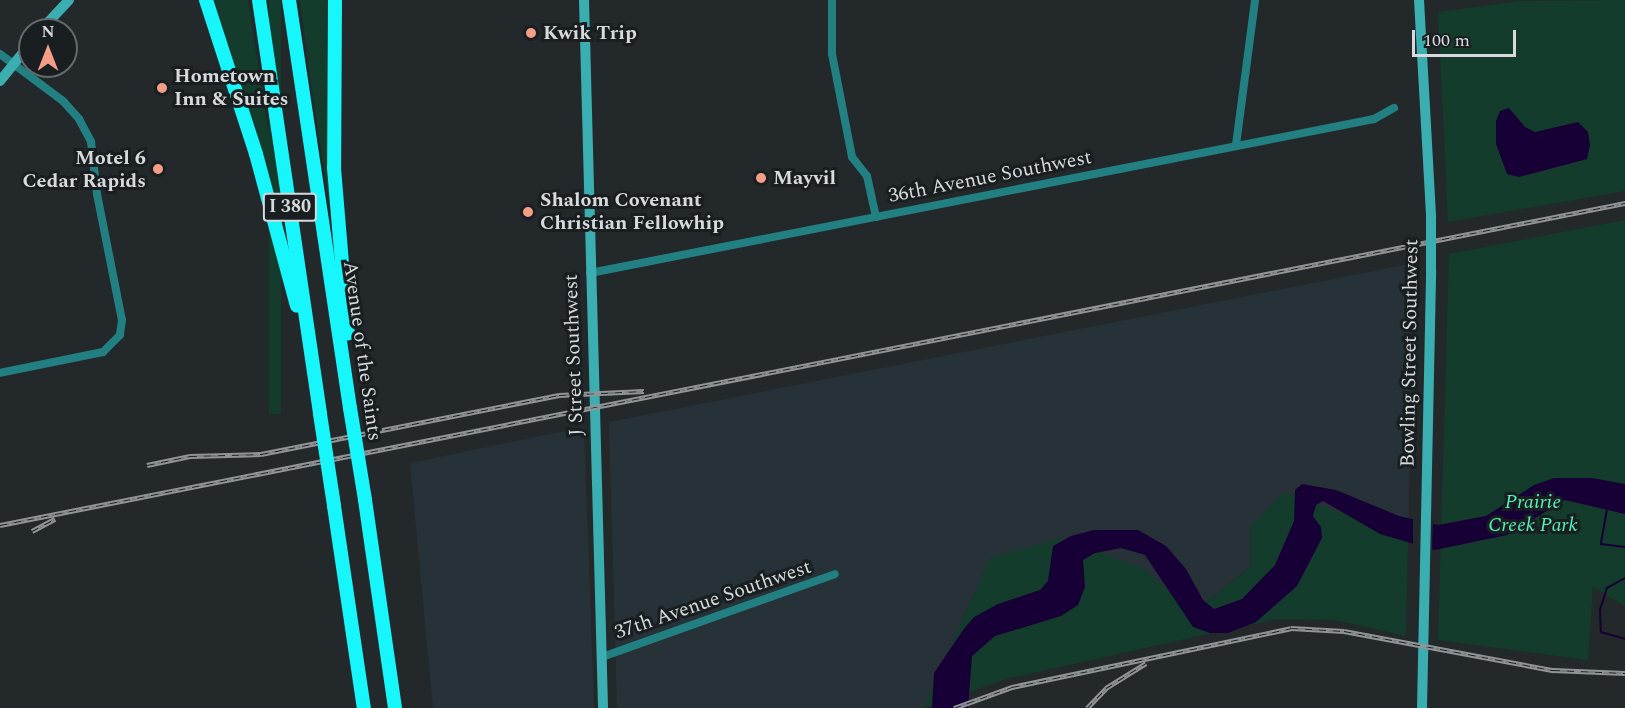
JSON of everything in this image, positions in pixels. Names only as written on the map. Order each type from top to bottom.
[{"type":"highway","points":[[206,0],[262,175],[315,377]]},
{"type":"highway","name":"I 380","points":[[259,0],[364,708]]},
{"type":"highway","name":"Avenue of the Saints","points":[[289,0],[395,708]]},
{"type":"highway","points":[[335,0],[334,168],[348,338],[350,401]]},
{"type":"street","points":[[52,18],[69,0]]},
{"type":"street","name":"J Street Southwest","points":[[584,0],[603,708]]},
{"type":"street","points":[[832,0],[831,54],[852,157],[867,176],[876,217]]},
{"type":"street","points":[[1236,145],[1254,0]]},
{"type":"street","name":"Bowling Street Southwest","points":[[1419,0],[1431,218],[1422,708]]},
{"type":"street","points":[[0,54],[12,66],[63,101],[79,119],[91,142],[97,194],[122,320],[120,335],[103,352],[0,373]]},
{"type":"street","points":[[0,81],[18,59]]},
{"type":"street","name":"36th Avenue Southwest","points":[[590,273],[1374,118],[1394,108]]},
{"type":"street","name":"37th Avenue Southwest","points":[[602,657],[836,574]]},
{"type":"shaded area","points":[[1509,108],[1525,127],[1535,132],[1578,122],[1588,132],[1590,145],[1587,159],[1519,177],[1507,174],[1496,144],[1496,121],[1500,111]]},
{"type":"shaded area","points":[[1414,263],[1408,537],[1251,526],[1250,567],[1193,613],[990,558],[923,708],[617,708],[609,422]]},
{"type":"shaded area","points":[[584,427],[594,708],[433,708],[410,463]]},
{"type":"shaded area","points":[[1554,478],[1592,478],[1625,484],[1625,514],[1565,500],[1507,535],[1435,550],[1380,534],[1323,501],[1316,505],[1313,516],[1321,527],[1322,538],[1297,586],[1256,622],[1228,633],[1210,633],[1193,627],[1145,555],[1121,548],[1095,553],[1083,560],[1085,587],[1078,605],[1061,616],[995,636],[972,656],[968,708],[932,708],[934,673],[963,630],[974,617],[998,604],[1040,590],[1048,581],[1053,546],[1071,536],[1094,530],[1138,530],[1166,546],[1186,569],[1203,600],[1214,609],[1242,599],[1275,565],[1294,521],[1295,490],[1302,484],[1336,490],[1399,516],[1438,525],[1486,516],[1534,485]]},
{"type":"green space","points":[[210,0],[248,0],[283,226],[277,211]]},
{"type":"green space","points":[[269,0],[281,0],[281,414],[269,414]]},
{"type":"green space","points":[[300,0],[330,0],[332,222],[312,90]]},
{"type":"green space","points":[[1625,0],[1625,191],[1448,222],[1438,12],[1520,1]]},
{"type":"green space","name":"Prairie Creek Park","points":[[1625,220],[1625,606],[1593,587],[1588,660],[1438,640],[1449,254]]},
{"type":"green space","points":[[1284,492],[1408,537],[1406,636],[1336,620],[1275,619],[1006,679],[923,708],[990,558],[1059,538],[1143,568],[1193,613],[1250,567],[1251,526]]},
{"type":"pier","points":[[1413,516],[1433,520],[1432,552],[1413,548]]},
{"type":"waterway","points":[[1607,509],[1601,544],[1625,547]]},
{"type":"waterway","points":[[1625,578],[1607,588],[1600,609],[1601,632],[1625,639]]},
{"type":"railway","points":[[0,525],[1625,203]]},
{"type":"railway","points":[[147,465],[190,456],[261,454],[559,395],[644,391]]},
{"type":"railway","points":[[32,531],[55,519]]},
{"type":"railway","points":[[954,708],[1012,687],[1291,628],[1344,631],[1553,670],[1625,673]]},
{"type":"railway","points":[[1087,708],[1106,688],[1146,663]]},
{"type":"place","name":"Kwik Trip","points":[[531,33]]},
{"type":"place","name":"Hometown Inn & Suites","points":[[162,88]]},
{"type":"place","name":"Motel 6 Cedar Rapids","points":[[158,169]]},
{"type":"place","name":"Mayvil","points":[[761,178]]},
{"type":"place","name":"Shalom Covenant Christian Fellowhip","points":[[528,212]]}]
